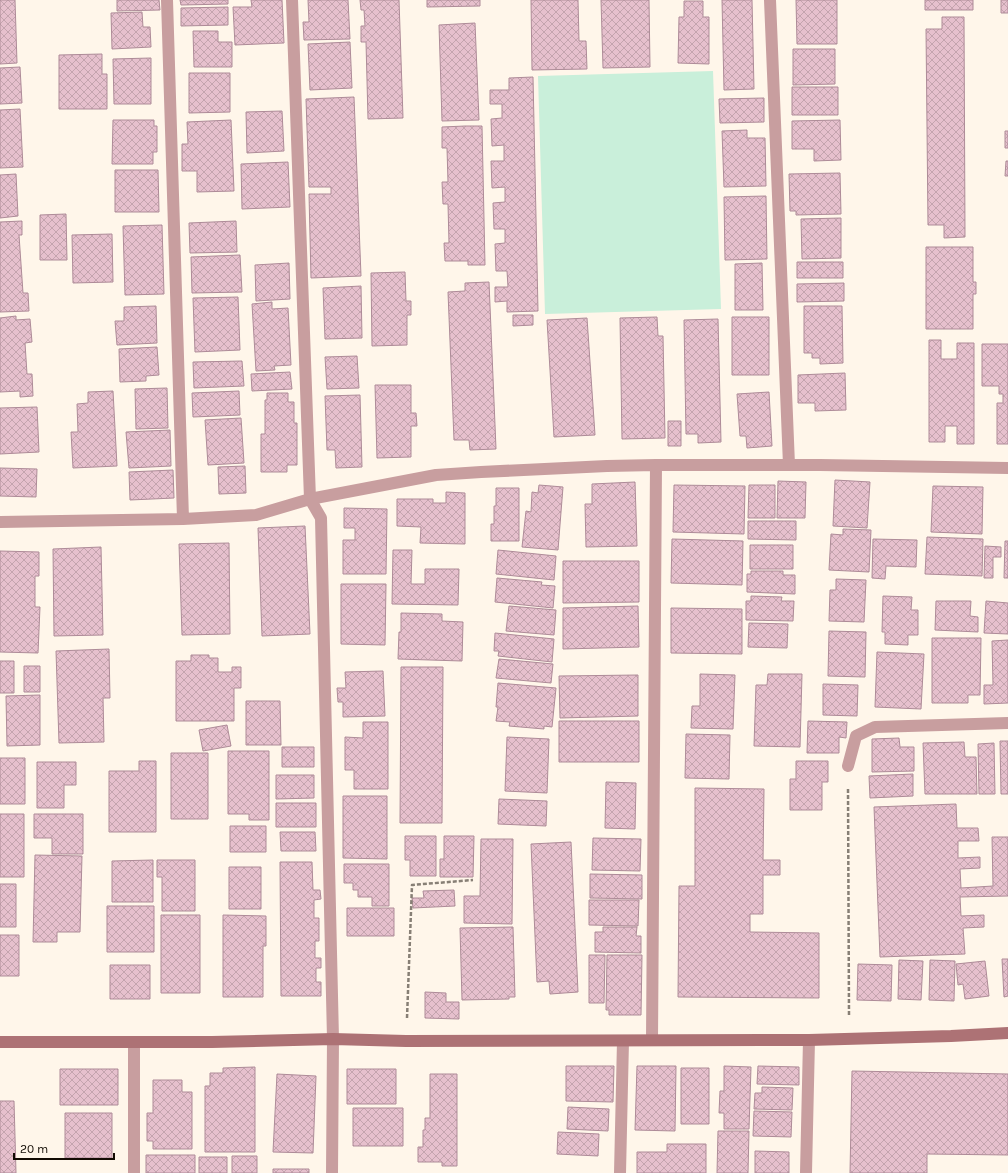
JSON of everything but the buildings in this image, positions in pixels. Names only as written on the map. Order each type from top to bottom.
[{"type":"street","points":[[167,0],[183,519]]},
{"type":"street","points":[[292,0],[310,499],[321,518],[333,1039],[332,1173]]},
{"type":"street","points":[[770,0],[789,465]]},
{"type":"street","points":[[652,1040],[656,465]]},
{"type":"street","points":[[0,522],[183,519],[256,515],[310,499],[436,475],[591,466],[789,465],[1008,468]]},
{"type":"street","points":[[848,766],[856,736],[875,727],[1008,723]]},
{"type":"street","points":[[0,1042],[134,1042],[333,1039],[406,1041],[809,1040],[1008,1033]]},
{"type":"street","points":[[806,1173],[809,1040]]},
{"type":"street","points":[[620,1173],[623,1041]]},
{"type":"street","points":[[134,1042],[134,1173]]},
{"type":"path","points":[[848,766],[849,1039]]},
{"type":"path","points":[[406,1041],[412,885],[473,880]]},
{"type":"green space","points":[[713,71],[721,309],[545,314],[538,76]]}]
